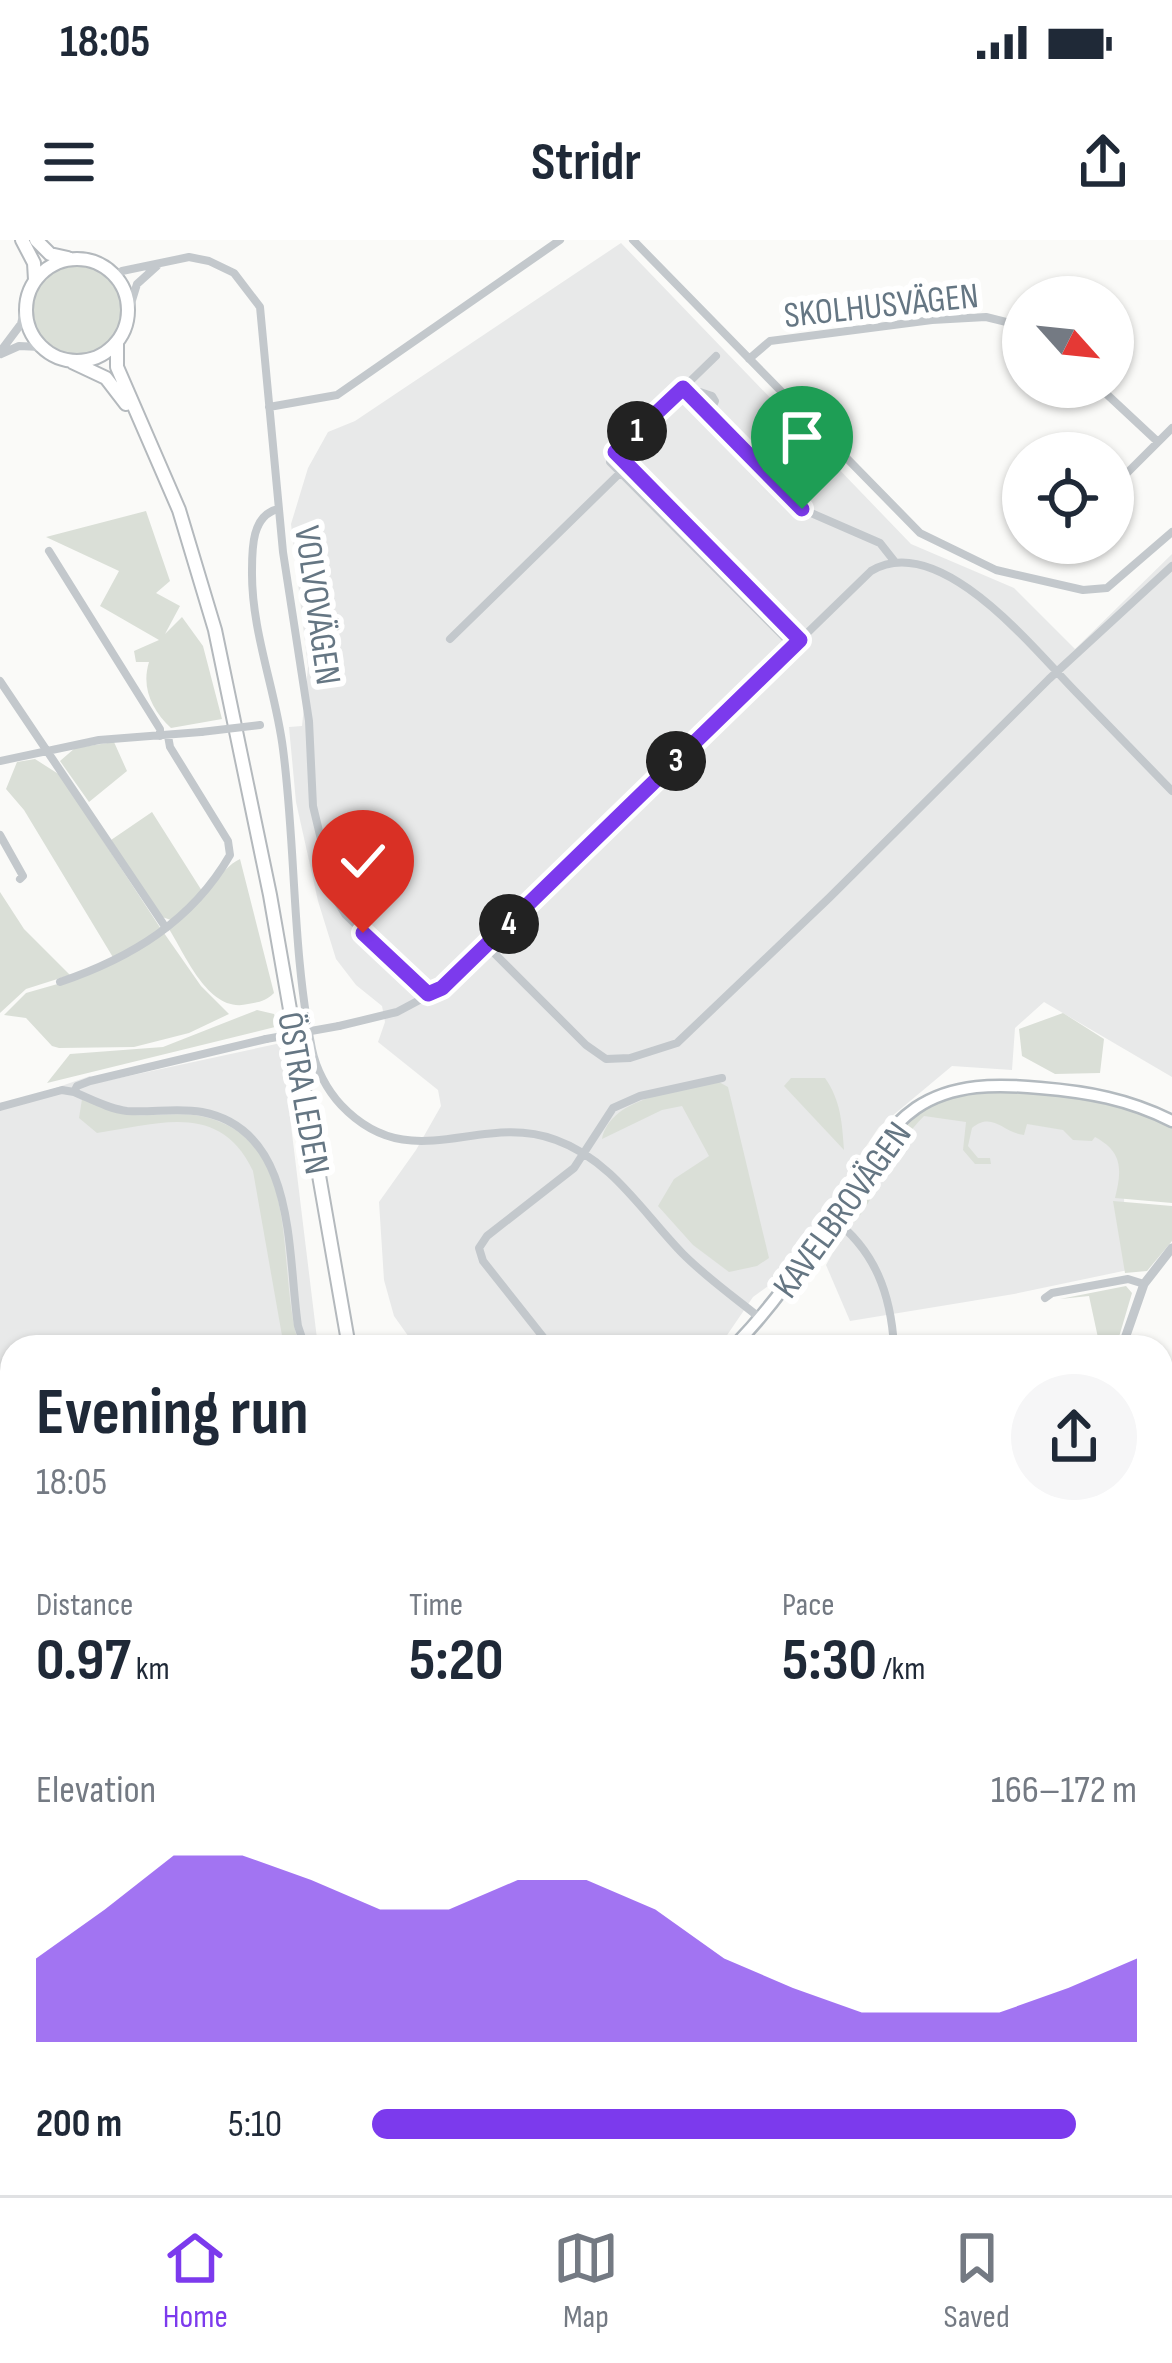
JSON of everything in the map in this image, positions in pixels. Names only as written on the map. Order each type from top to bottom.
[{"type":"highway","points":[[22,240],[34,263],[35,281]]},
{"type":"highway","points":[[36,240],[50,254],[98,263],[117,278],[129,310],[117,343],[97,358],[72,362],[40,346],[28,326],[26,303],[35,281],[52,265],[75,259]]},
{"type":"highway","name":"ÖSTRA LEDEN","points":[[117,343],[120,375],[193,550],[228,698],[270,895],[347,1335]]},
{"type":"highway","name":"ÖSTRA LEDEN","points":[[72,362],[106,378],[121,394],[140,430],[190,556],[228,698]]},
{"type":"main road","name":"KAVELBROVÄGEN","points":[[744,1335],[889,1133],[916,1108],[947,1092],[1008,1084],[1100,1094],[1172,1121]]},
{"type":"street","points":[[269,407],[337,395],[560,240]]},
{"type":"street","points":[[633,240],[920,533],[996,570],[1083,590],[1107,588],[1172,532]]},
{"type":"street","name":"VOLVOVÄGEN","points":[[117,278],[122,272],[189,257],[209,261],[234,273],[260,307],[278,509],[309,721],[313,806],[335,898],[375,946],[428,994]]},
{"type":"street","points":[[129,310],[137,284],[158,266]]},
{"type":"street","points":[[0,353],[21,324],[26,303]]},
{"type":"street","name":"SKOLHUSVÄGEN","points":[[749,359],[770,341],[932,320],[986,316],[1002,320]]},
{"type":"street","points":[[0,353],[19,346],[40,346]]},
{"type":"street","points":[[716,356],[608,459],[796,643]]},
{"type":"street","points":[[683,388],[802,509],[880,543],[895,562]]},
{"type":"street","points":[[1122,408],[1158,442]]},
{"type":"street","points":[[1134,466],[1172,428]]},
{"type":"street","points":[[615,452],[796,643]]},
{"type":"street","points":[[450,639],[621,472]]},
{"type":"street","points":[[278,509],[261,518],[252,566],[258,627],[283,743],[312,1048],[325,1082],[361,1123],[401,1141],[424,1144],[533,1132],[584,1154],[626,1189],[695,1266],[760,1318]]},
{"type":"street","points":[[49,551],[231,850],[199,901],[166,928],[106,966],[60,982]]},
{"type":"street","points":[[74,1092],[76,1086],[90,1081],[398,1012],[442,988],[871,571],[895,562],[930,569],[966,587],[1010,622],[1172,791]]},
{"type":"street","points":[[487,946],[599,1056],[621,1060],[670,1046],[830,898],[1172,566]]},
{"type":"street","points":[[0,681],[166,928]]},
{"type":"street","points":[[0,761],[100,740],[260,725],[277,729]]},
{"type":"street","points":[[0,835],[23,876],[20,879]]},
{"type":"street","points":[[542,1335],[483,1261],[479,1247],[574,1168],[603,1118],[622,1102],[722,1078]]},
{"type":"street","points":[[0,1107],[62,1090],[122,1111],[184,1110],[235,1124],[262,1149],[275,1170],[301,1335]]},
{"type":"street","points":[[832,1218],[850,1232],[884,1279],[893,1335]]},
{"type":"street","points":[[1126,1335],[1144,1285],[1164,1266],[1172,1248]]},
{"type":"street","points":[[1045,1298],[1127,1280],[1144,1285]]},
{"type":"shaded area","points":[[621,243],[911,544],[1014,588],[1075,649],[1172,554],[1172,1077],[1044,1002],[1015,1028],[1012,1070],[952,1066],[879,1127],[778,1279],[753,1297],[727,1335],[407,1335],[394,1316],[384,1280],[379,1202],[441,1106],[438,1090],[378,1042],[385,1022],[382,1006],[356,985],[336,959],[296,802],[289,727],[302,726],[308,667],[291,524],[308,468],[328,432],[355,421]]},
{"type":"shaded area","points":[[77,265],[108,279],[122,310],[108,341],[77,355],[46,341],[32,310],[46,279]]},
{"type":"shaded area","points":[[146,511],[170,581],[156,593],[180,606],[165,634],[182,617],[203,646],[222,719],[171,728],[164,721],[147,690],[149,662],[136,662],[134,651],[159,640],[100,606],[119,571],[46,537]]},
{"type":"shaded area","points":[[114,742],[127,771],[89,802],[60,761],[75,748]]},
{"type":"shaded area","points":[[35,759],[60,775],[161,929],[114,959],[24,810],[6,789],[17,762]]},
{"type":"shaded area","points":[[152,812],[202,891],[171,920],[162,917],[111,840]]},
{"type":"shaded area","points":[[240,859],[274,993],[259,1002],[234,1005],[210,992],[169,929]]},
{"type":"shaded area","points":[[0,892],[24,929],[70,975],[26,989],[0,1013]]},
{"type":"shaded area","points":[[164,933],[201,986],[229,1014],[189,1033],[134,1047],[59,1048],[26,1018],[4,1015],[26,993],[61,983]]},
{"type":"shaded area","points":[[257,1010],[274,1014],[279,1026],[47,1083],[70,1054],[163,1047]]},
{"type":"shaded area","points":[[1063,1013],[1104,1039],[1100,1073],[1055,1074],[1022,1056],[1019,1029]]},
{"type":"shaded area","points":[[281,1043],[317,1335],[0,1335],[0,1103],[90,1076],[96,1083]]},
{"type":"shaded area","points":[[791,1078],[825,1078],[838,1104],[844,1150],[784,1086]]},
{"type":"shaded area","points":[[719,1082],[728,1087],[769,1258],[729,1272],[693,1245],[658,1206],[674,1179],[709,1156],[682,1106],[662,1110],[602,1139],[608,1124],[633,1104]]},
{"type":"shaded area","points":[[979,1090],[1102,1101],[1172,1127],[1172,1203],[1115,1198],[1118,1163],[1111,1149],[1095,1137],[1073,1140],[1063,1130],[1027,1124],[1024,1135],[992,1122],[979,1123],[972,1128],[968,1146],[978,1158],[990,1158],[991,1164],[975,1164],[963,1150],[966,1122],[924,1116],[855,1222],[846,1222],[842,1210],[897,1132],[931,1106]]},
{"type":"shaded area","points":[[82,1099],[125,1114],[209,1118],[240,1133],[260,1155],[274,1183],[297,1335],[282,1335],[253,1171],[239,1149],[223,1134],[186,1122],[97,1133],[79,1118]]},
{"type":"shaded area","points":[[1022,1109],[1111,1139],[1122,1163],[1128,1270],[850,1321],[826,1265],[877,1174],[924,1111]]},
{"type":"shaded area","points":[[1113,1201],[1172,1206],[1172,1241],[1147,1271],[1125,1273]]},
{"type":"shaded area","points":[[1126,1286],[1132,1293],[1120,1335],[1097,1335],[1089,1296],[1060,1299]]},
{"type":"route","points":[[363,933],[417,987],[428,994],[442,988],[800,640],[615,452],[632,435],[683,388],[802,509]]}]
